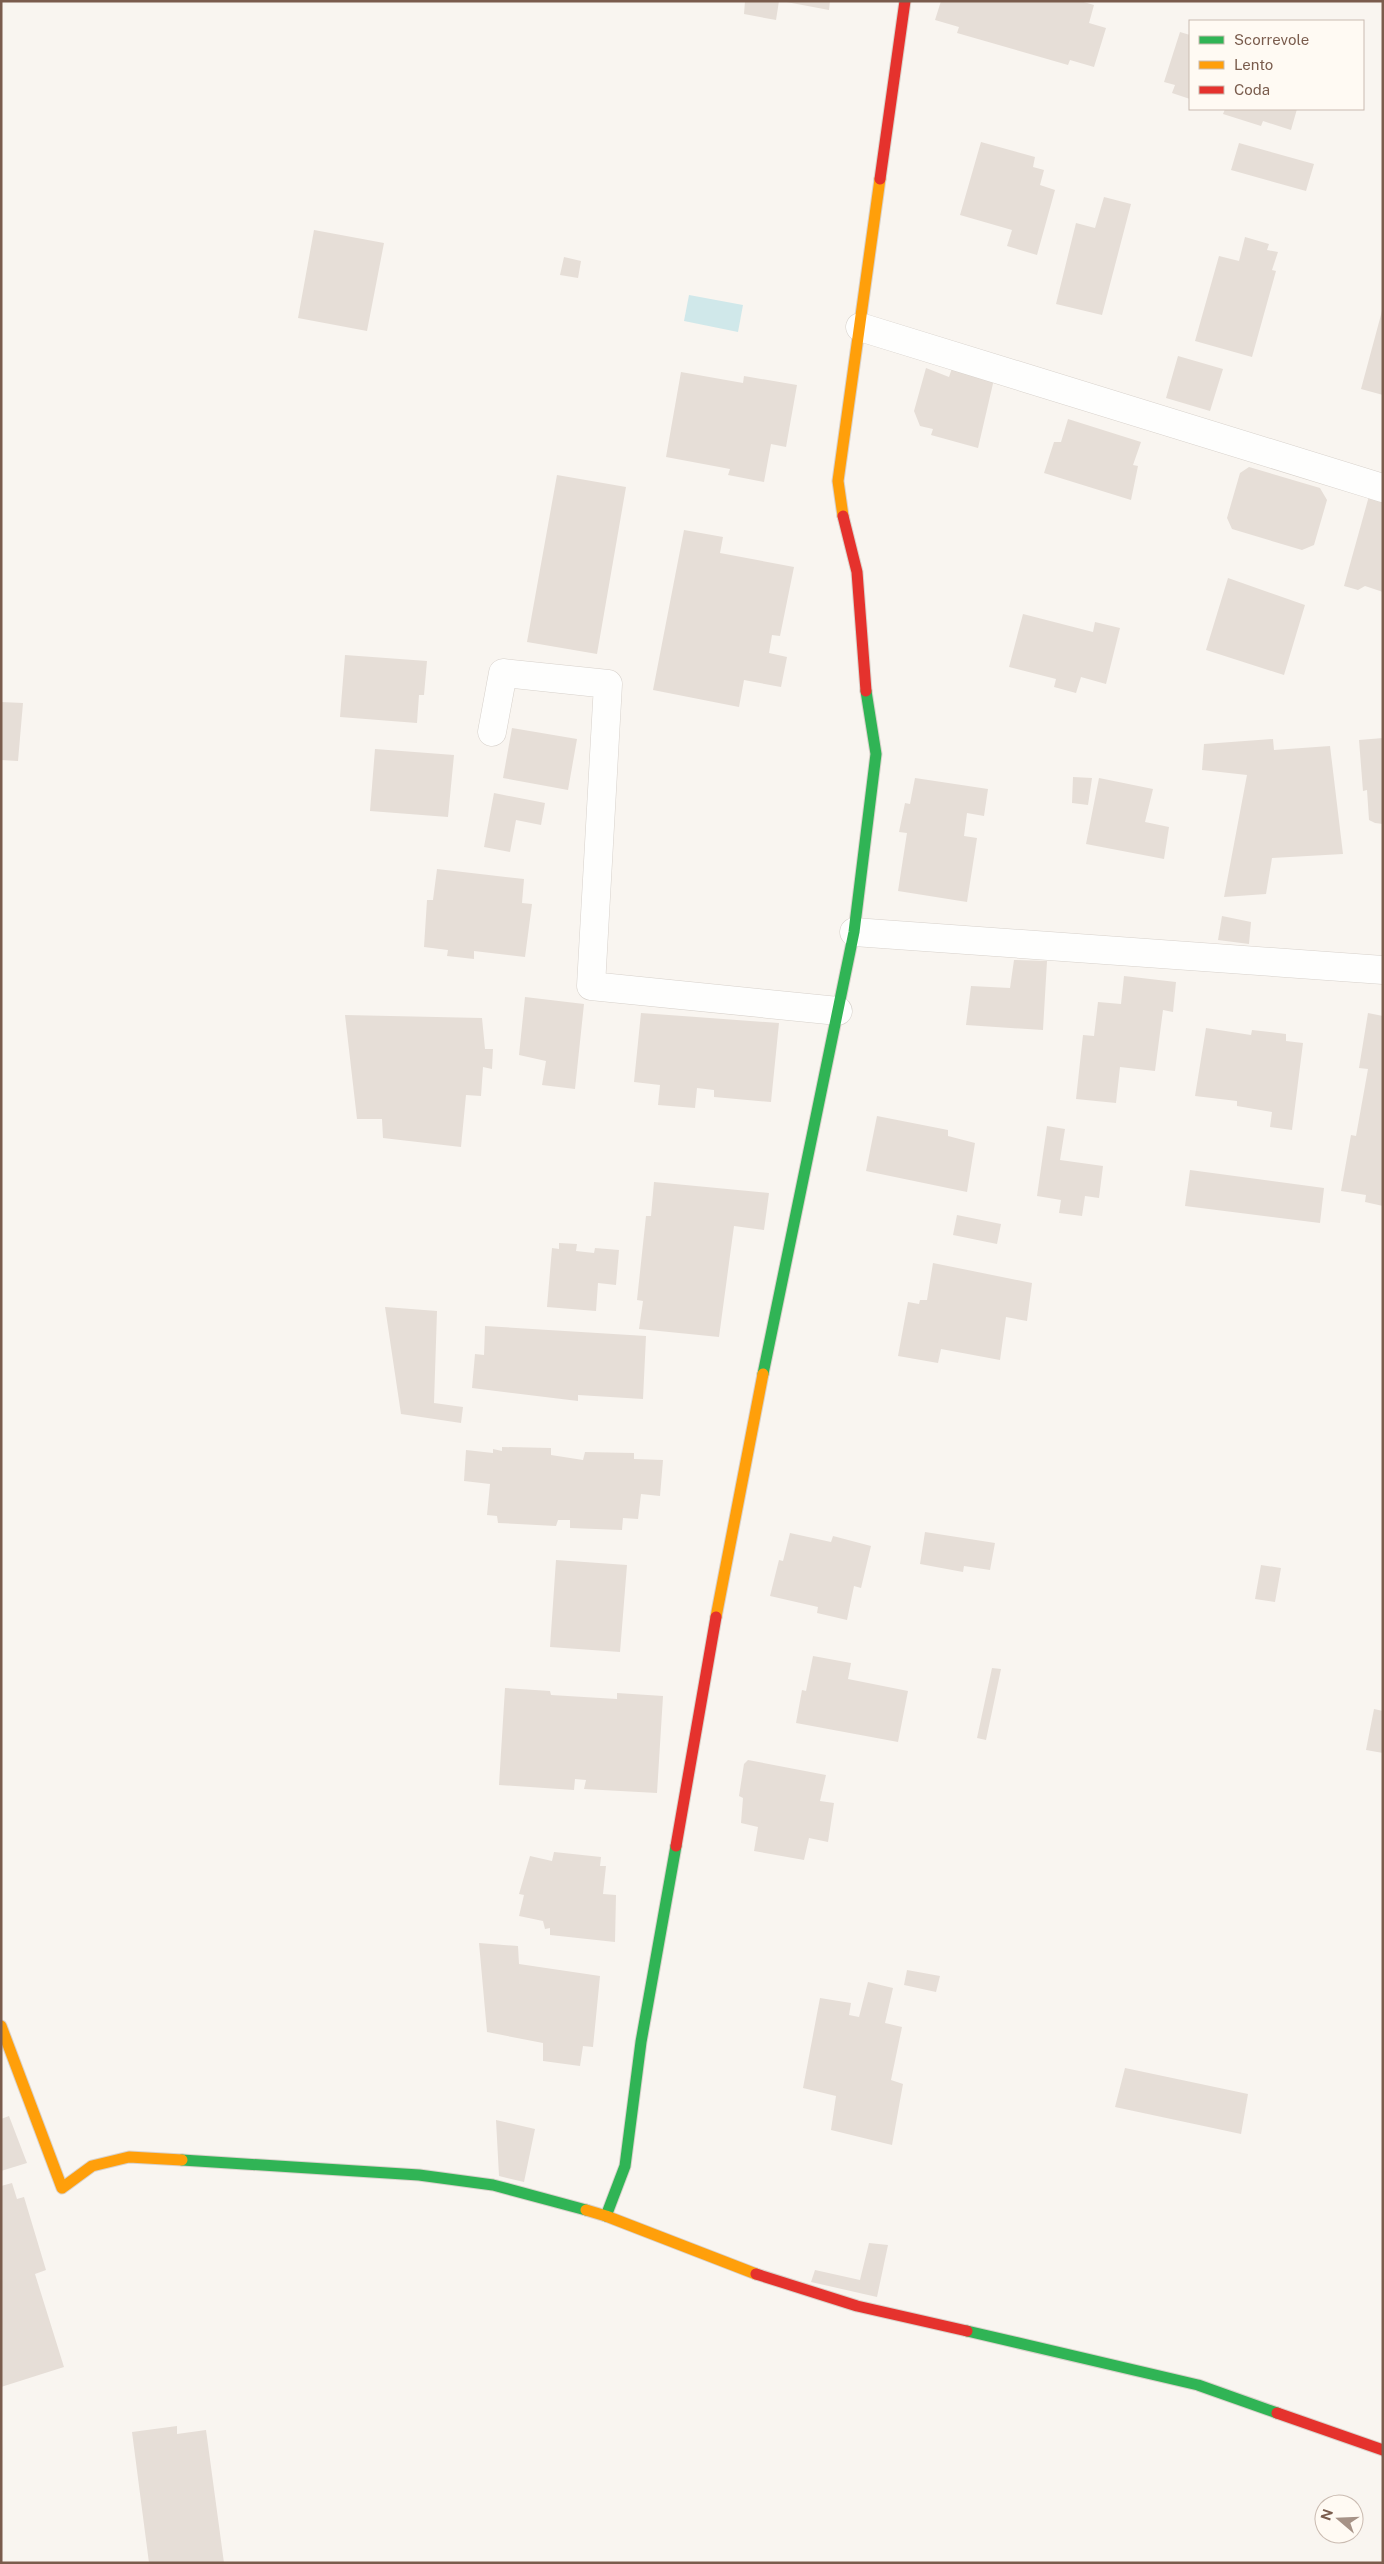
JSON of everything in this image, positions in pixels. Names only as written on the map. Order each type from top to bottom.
[{"type":"street","points":[[606,2216],[625,2166],[641,2042],[734,1514],[854,932],[876,754],[863,672],[857,572],[846,532],[838,481],[905,1]]},
{"type":"street","points":[[860,328],[1383,488]]},
{"type":"street","points":[[492,732],[503,672],[608,684],[591,986],[838,1011]]},
{"type":"street","points":[[854,932],[1383,970]]},
{"type":"street","points":[[1,2026],[62,2188],[92,2166],[129,2157],[438,2178],[493,2185],[606,2216],[730,2266],[858,2306],[1198,2385],[1383,2450]]},
{"type":"water","points":[[689,295],[743,305],[738,332],[684,321]]},
{"type":"building","points":[[745,1],[779,1],[776,20],[744,14]]},
{"type":"building","points":[[781,1],[830,1],[829,10]]},
{"type":"building","points":[[941,1],[1080,1],[1094,5],[1089,23],[1106,28],[1094,67],[1070,60],[1068,65],[957,33],[959,27],[935,20]]},
{"type":"building","points":[[1180,32],[1189,35],[1189,99],[1172,93],[1175,85],[1164,82]]},
{"type":"building","points":[[1225,110],[1297,110],[1291,130],[1263,121],[1261,126],[1223,114]]},
{"type":"building","points":[[981,142],[1035,157],[1033,167],[1044,170],[1040,185],[1055,190],[1037,255],[1007,246],[1012,230],[960,215]]},
{"type":"building","points":[[1239,143],[1314,164],[1306,191],[1231,170]]},
{"type":"building","points":[[1104,197],[1131,204],[1102,315],[1056,304],[1076,223],[1095,228]]},
{"type":"building","points":[[314,230],[384,243],[367,331],[298,318]]},
{"type":"building","points":[[1245,237],[1269,244],[1267,250],[1278,252],[1272,270],[1276,271],[1252,357],[1195,341],[1219,256],[1239,261]]},
{"type":"building","points":[[564,257],[581,261],[578,278],[560,275]]},
{"type":"building","points":[[1383,311],[1383,395],[1361,389]]},
{"type":"building","points":[[1178,356],[1223,369],[1210,411],[1166,398]]},
{"type":"building","points":[[953,365],[995,375],[978,448],[931,435],[933,429],[920,426],[914,411],[926,368],[949,377]]},
{"type":"building","points":[[681,372],[743,383],[744,376],[797,385],[786,447],[771,444],[764,482],[728,475],[730,469],[666,457]]},
{"type":"building","points":[[1068,419],[1141,442],[1133,465],[1138,466],[1131,500],[1044,473],[1054,442],[1061,442]]},
{"type":"building","points":[[1249,467],[1320,488],[1327,500],[1314,545],[1302,550],[1232,529],[1227,518],[1240,473]]},
{"type":"building","points":[[557,475],[626,487],[597,654],[527,642]]},
{"type":"building","points":[[1369,496],[1383,500],[1383,592],[1365,586],[1358,590],[1344,586]]},
{"type":"building","points":[[684,530],[723,537],[720,553],[794,567],[780,636],[772,635],[769,653],[787,657],[781,687],[744,680],[739,707],[653,690]]},
{"type":"building","points":[[1228,578],[1305,605],[1284,675],[1206,650]]},
{"type":"building","points":[[1023,614],[1093,632],[1095,622],[1120,628],[1106,684],[1081,677],[1076,693],[1054,687],[1056,679],[1009,667]]},
{"type":"building","points":[[345,655],[427,661],[424,695],[419,695],[417,723],[340,717]]},
{"type":"building","points":[[1,702],[23,703],[18,761],[1,760]]},
{"type":"building","points":[[512,728],[577,739],[568,790],[503,778]]},
{"type":"building","points":[[1383,738],[1383,824],[1369,820],[1367,790],[1363,791],[1359,740]]},
{"type":"building","points":[[1273,739],[1274,750],[1330,746],[1343,854],[1272,858],[1266,894],[1224,897],[1247,775],[1202,770],[1204,744]]},
{"type":"building","points":[[375,749],[454,755],[448,817],[370,811]]},
{"type":"building","points":[[1073,777],[1092,778],[1088,805],[1072,803]]},
{"type":"building","points":[[915,778],[988,789],[984,816],[967,813],[964,836],[977,838],[967,902],[898,891],[907,833],[899,832],[905,803],[910,804]]},
{"type":"building","points":[[1099,778],[1153,789],[1145,822],[1169,827],[1164,859],[1086,844]]},
{"type":"building","points":[[494,793],[545,803],[541,825],[516,820],[510,852],[484,847]]},
{"type":"building","points":[[437,869],[524,879],[522,903],[532,904],[525,957],[474,951],[474,959],[447,956],[448,950],[424,947],[427,900],[433,900]]},
{"type":"building","points":[[1222,916],[1251,922],[1249,944],[1218,940]]},
{"type":"building","points":[[1014,960],[1047,961],[1043,1030],[966,1025],[971,986],[1010,988]]},
{"type":"building","points":[[1124,976],[1176,982],[1173,1012],[1163,1010],[1155,1071],[1120,1067],[1116,1103],[1076,1099],[1083,1035],[1094,1036],[1098,1002],[1121,1004]]},
{"type":"building","points":[[525,997],[584,1004],[575,1089],[542,1085],[546,1061],[519,1055]]},
{"type":"building","points":[[641,1013],[779,1023],[771,1102],[714,1097],[714,1090],[697,1088],[695,1108],[658,1105],[660,1085],[634,1082]]},
{"type":"building","points":[[1368,1013],[1383,1016],[1383,1206],[1365,1202],[1366,1195],[1341,1191],[1351,1135],[1356,1136],[1368,1069],[1359,1068]]},
{"type":"building","points":[[345,1015],[482,1018],[485,1049],[493,1049],[492,1069],[483,1067],[481,1096],[466,1095],[461,1147],[383,1138],[382,1119],[357,1119]]},
{"type":"building","points":[[1206,1028],[1251,1035],[1252,1030],[1286,1034],[1286,1041],[1303,1043],[1292,1130],[1270,1127],[1272,1112],[1237,1106],[1237,1101],[1195,1096]]},
{"type":"building","points":[[877,1116],[948,1130],[948,1136],[975,1143],[967,1192],[866,1171]]},
{"type":"building","points":[[1047,1126],[1065,1129],[1060,1160],[1103,1166],[1099,1198],[1085,1196],[1082,1216],[1059,1213],[1061,1200],[1037,1196]]},
{"type":"building","points":[[1190,1170],[1324,1188],[1320,1223],[1185,1206]]},
{"type":"building","points":[[654,1182],[769,1193],[764,1230],[734,1226],[719,1337],[639,1329],[643,1301],[637,1300],[646,1216],[651,1216]]},
{"type":"building","points":[[957,1215],[1001,1224],[997,1244],[953,1235]]},
{"type":"building","points":[[559,1243],[577,1244],[576,1251],[594,1253],[595,1248],[619,1250],[616,1285],[598,1283],[596,1311],[547,1307],[552,1248],[559,1249]]},
{"type":"building","points":[[933,1263],[1032,1283],[1027,1321],[1006,1317],[1000,1360],[941,1349],[938,1363],[898,1356],[908,1302],[919,1304],[920,1300],[927,1300]]},
{"type":"building","points":[[385,1307],[437,1311],[434,1403],[463,1407],[461,1423],[401,1414]]},
{"type":"building","points":[[485,1326],[646,1336],[643,1399],[578,1395],[578,1401],[472,1388],[475,1354],[484,1355]]},
{"type":"building","points":[[502,1447],[551,1448],[551,1455],[583,1460],[585,1452],[634,1453],[634,1459],[663,1460],[660,1496],[641,1494],[638,1519],[623,1518],[622,1530],[570,1528],[570,1520],[558,1520],[556,1526],[498,1523],[497,1516],[487,1515],[490,1484],[464,1481],[466,1450],[493,1453],[493,1449],[502,1451]]},
{"type":"building","points":[[925,1532],[995,1543],[990,1570],[964,1566],[963,1572],[920,1564]]},
{"type":"building","points":[[790,1533],[831,1542],[833,1536],[871,1546],[861,1588],[854,1586],[847,1620],[817,1613],[818,1607],[770,1596],[779,1560],[783,1561]]},
{"type":"building","points":[[556,1560],[627,1565],[620,1652],[550,1647]]},
{"type":"building","points":[[1261,1565],[1281,1568],[1275,1602],[1255,1599]]},
{"type":"building","points":[[813,1656],[851,1663],[848,1679],[908,1691],[898,1742],[796,1723],[802,1690],[806,1691]]},
{"type":"building","points":[[992,1668],[1001,1669],[986,1740],[977,1738]]},
{"type":"building","points":[[505,1688],[550,1691],[551,1695],[617,1699],[617,1693],[663,1696],[657,1793],[584,1789],[586,1780],[575,1779],[574,1790],[499,1785]]},
{"type":"building","points":[[1374,1709],[1383,1711],[1383,1753],[1366,1750]]},
{"type":"building","points":[[748,1760],[826,1775],[820,1801],[834,1803],[828,1842],[809,1838],[804,1860],[754,1851],[758,1827],[741,1823],[743,1798],[739,1796],[744,1764]]},
{"type":"building","points":[[554,1852],[601,1857],[600,1866],[606,1866],[603,1894],[616,1895],[615,1942],[550,1935],[550,1928],[545,1929],[543,1921],[519,1916],[524,1895],[519,1894],[530,1856],[552,1861]]},
{"type":"building","points":[[479,1943],[518,1946],[519,1964],[600,1976],[593,2047],[583,2046],[580,2066],[543,2061],[543,2043],[487,2032]]},
{"type":"building","points":[[907,1970],[940,1976],[936,1992],[904,1985]]},
{"type":"building","points":[[868,1982],[893,1988],[885,2023],[902,2027],[891,2080],[903,2084],[892,2145],[831,2130],[836,2096],[803,2088],[820,1998],[851,2003],[849,2015],[859,2017]]},
{"type":"building","points":[[1125,2068],[1248,2094],[1241,2134],[1115,2107]]},
{"type":"building","points":[[9,2116],[27,2163],[1,2171],[1,2119]]},
{"type":"building","points":[[496,2120],[535,2129],[524,2182],[499,2176]]},
{"type":"building","points":[[12,2183],[17,2199],[24,2197],[46,2270],[35,2274],[64,2367],[1,2387],[1,2186]]},
{"type":"building","points":[[869,2243],[888,2245],[877,2297],[811,2282],[815,2270],[860,2280]]},
{"type":"building","points":[[177,2426],[177,2434],[206,2430],[224,2563],[149,2563],[132,2432]]},
{"type":"traffic: fast","points":[[763,1374],[854,932],[876,754],[866,691]]},
{"type":"traffic: fast","points":[[606,2216],[625,2166],[641,2042],[676,1846]]},
{"type":"traffic: fast","points":[[182,2160],[419,2175],[493,2185],[586,2210]]},
{"type":"traffic: fast","points":[[967,2331],[1198,2385],[1277,2413]]},
{"type":"traffic: slow","points":[[843,516],[838,481],[880,179]]},
{"type":"traffic: slow","points":[[716,1617],[763,1374]]},
{"type":"traffic: slow","points":[[1,2026],[62,2188],[92,2166],[129,2157],[182,2160]]},
{"type":"traffic: slow","points":[[586,2210],[756,2274]]},
{"type":"traffic: jam","points":[[880,179],[905,1]]},
{"type":"traffic: jam","points":[[843,516],[857,572],[866,691]]},
{"type":"traffic: jam","points":[[676,1846],[716,1617]]},
{"type":"traffic: jam","points":[[756,2274],[857,2306],[967,2331]]},
{"type":"traffic: jam","points":[[1277,2413],[1383,2450]]}]
